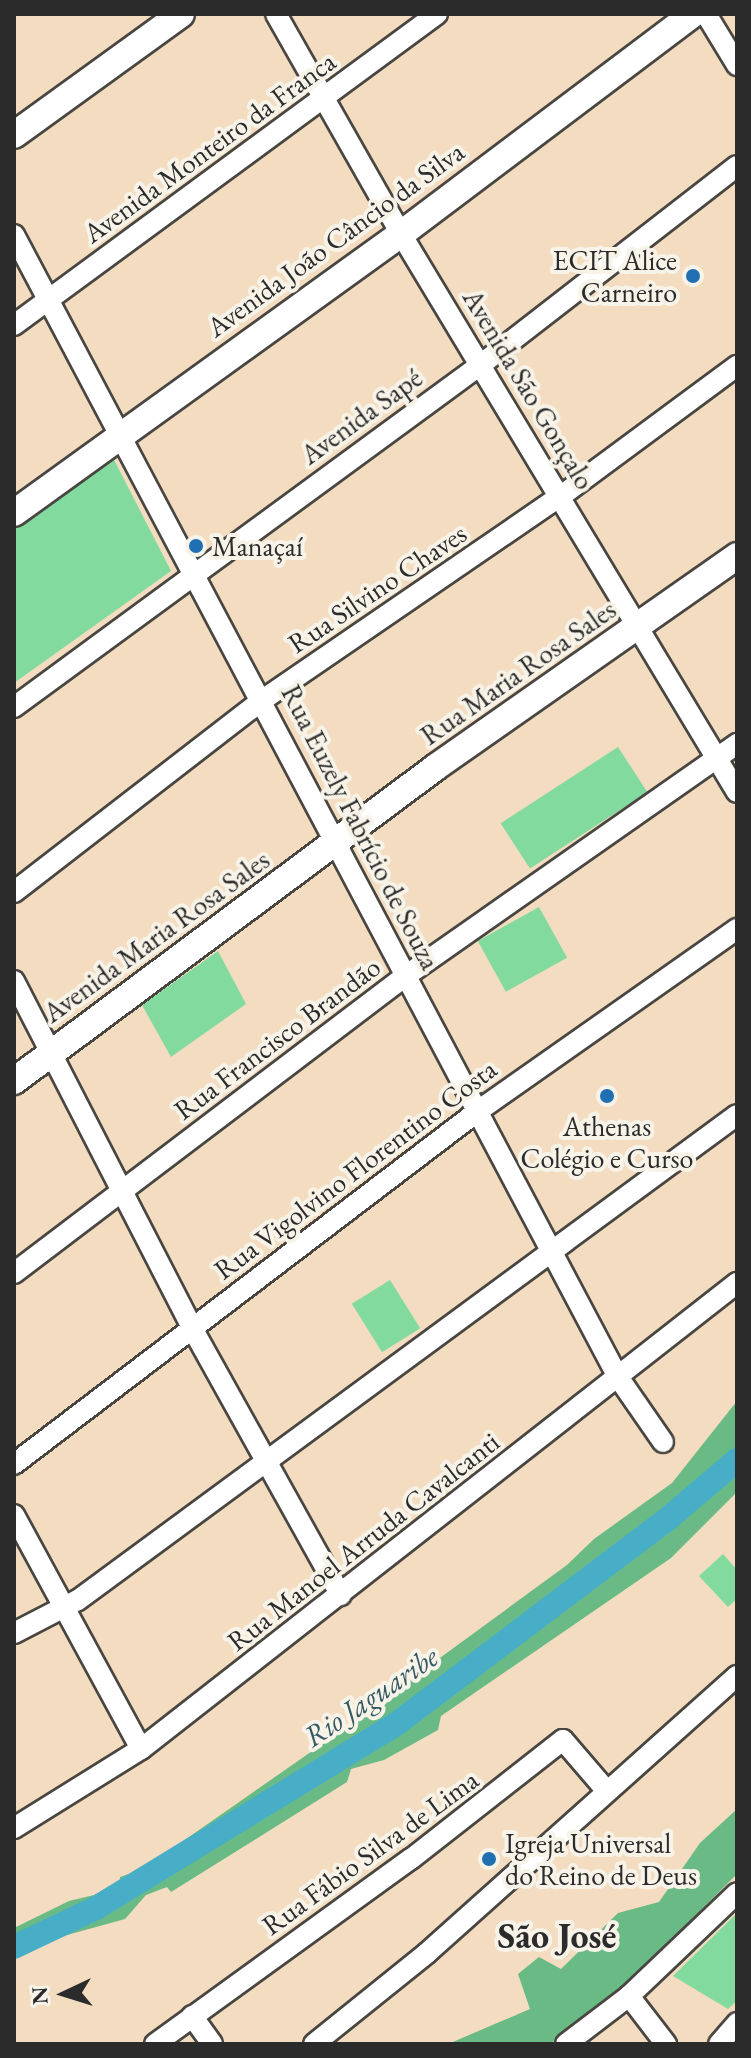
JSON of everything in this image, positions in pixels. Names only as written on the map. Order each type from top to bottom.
[{"type":"main road","points":[[14,135],[181,14]]},
{"type":"main road","name":"Avenida João Câncio da Silva","points":[[14,513],[121,432],[401,234],[693,14]]},
{"type":"main road","name":"Rua Maria Rosa Sales","points":[[336,842],[737,556]]},
{"type":"main road","name":"Avenida Maria Rosa Sales","points":[[14,1081],[336,842]]},
{"type":"street","name":"Avenida São Gonçalo","points":[[276,14],[401,234],[483,363],[737,792]]},
{"type":"street","name":"Avenida Monteiro da Franca","points":[[14,325],[437,14]]},
{"type":"street","points":[[706,14],[737,65]]},
{"type":"street","name":"Avenida Sapé","points":[[14,707],[483,363],[737,166]]},
{"type":"street","name":"Rua Euzely Fabrício de Souza","points":[[14,235],[264,699],[618,1377],[663,1442]]},
{"type":"street","name":"Rua Silvino Chaves","points":[[14,892],[264,699],[561,496],[737,366]]},
{"type":"street","name":"Rua Francisco Brandão","points":[[14,1273],[407,975],[737,744]]},
{"type":"street","name":"Rua Vigolvino Florentino Costa","points":[[14,1464],[191,1326],[478,1111],[737,929]]},
{"type":"street","points":[[14,981],[191,1326],[341,1595]]},
{"type":"street","points":[[14,1633],[62,1608],[266,1461],[552,1247],[737,1115]]},
{"type":"street","name":"Rua Manoel Arruda Cavalcanti","points":[[14,1828],[141,1749],[737,1283]]},
{"type":"street","points":[[14,1515],[141,1749]]},
{"type":"street","points":[[314,2044],[427,1953],[605,1789],[737,1676]]},
{"type":"street","name":"Rua Fábio Silva de Lima","points":[[155,2044],[411,1859],[563,1740],[605,1789]]},
{"type":"street","points":[[566,2044],[629,1996],[737,1893]]},
{"type":"street","points":[[629,1996],[666,2044]]},
{"type":"street","points":[[192,2016],[212,2044]]},
{"type":"street","points":[[719,2044],[737,2023]]},
{"type":"green space","points":[[109,450],[171,571],[14,683],[14,522]]},
{"type":"green space","points":[[618,747],[647,792],[530,869],[501,823]]},
{"type":"green space","points":[[539,907],[567,958],[506,992],[478,941]]},
{"type":"green space","points":[[218,951],[246,1004],[171,1057],[142,1005]]},
{"type":"green space","points":[[390,1280],[420,1328],[382,1352],[352,1304]]},
{"type":"green space","points":[[737,1401],[737,1492],[671,1558],[441,1716],[438,1730],[384,1760],[351,1769],[347,1782],[171,1892],[167,1887],[146,1895],[125,1919],[60,1937],[14,1959],[14,1928],[69,1901],[119,1889],[120,1877],[143,1869],[318,1747],[567,1565],[594,1539],[672,1483]]},
{"type":"green space","points":[[723,1554],[737,1570],[737,1599],[728,1607],[699,1576]]},
{"type":"green space","points":[[737,1809],[737,1874],[616,1995],[550,2044],[448,2044],[530,2009],[518,1974],[539,1957],[561,1969],[618,1913],[659,1902],[700,1843]]},
{"type":"green space","points":[[737,1913],[737,2001],[728,2009],[673,1976]]},
{"type":"waterway","name":"Rio Jaguaribe","points":[[14,1947],[96,1908],[399,1722],[671,1516],[737,1460]]},
{"type":"place","name":"ECIT Alice Carneiro","points":[[693,276]]},
{"type":"place","name":"Manaçaí","points":[[196,546]]},
{"type":"place","name":"Athenas Colégio e Curso","points":[[607,1096]]},
{"type":"place","name":"Igreja Universal do Reino de Deus","points":[[489,1859]]},
{"type":"district","name":"São José","points":[[557,1936]]}]
